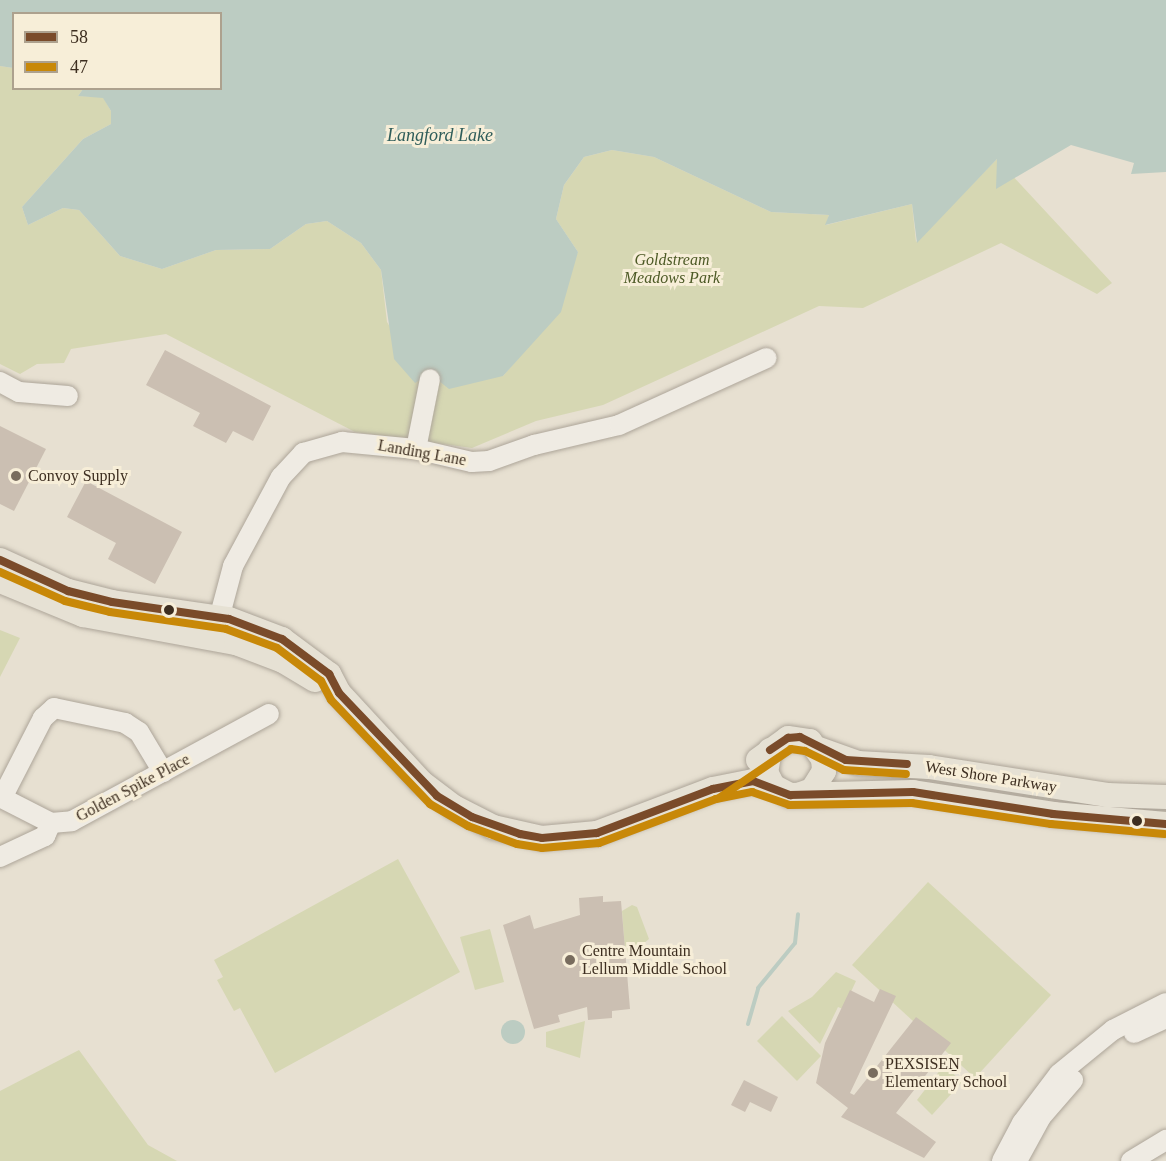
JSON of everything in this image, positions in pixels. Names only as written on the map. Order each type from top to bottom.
[{"type":"main road","points":[[0,560],[68,591],[216,627],[262,651],[339,693],[437,796],[472,818],[520,834],[542,837],[597,833],[713,789],[753,781],[773,786],[790,795],[801,794],[812,790],[824,771],[819,749],[800,737],[789,738],[713,789]]},
{"type":"main road","points":[[0,581],[48,604],[82,615],[216,627]]},
{"type":"main road","name":"West Shore Parkway","points":[[819,749],[858,763],[918,765],[1069,790],[1166,798]]},
{"type":"main road","points":[[770,750],[766,772],[773,786]]},
{"type":"main road","name":"West Shore Parkway","points":[[801,794],[913,792],[1053,814],[1166,824]]},
{"type":"street","name":"Landing Lane","points":[[216,627],[233,566],[281,477],[303,453],[342,442],[416,449],[455,460],[489,461],[534,445],[619,425],[767,358]]},
{"type":"street","points":[[416,449],[430,379]]},
{"type":"street","points":[[0,382],[19,392],[68,396]]},
{"type":"street","points":[[0,857],[45,836],[51,823],[1,799],[43,718],[54,708],[125,723],[139,732],[163,772]]},
{"type":"street","name":"Golden Spike Place","points":[[51,823],[72,821],[269,714]]},
{"type":"street","points":[[1002,1161],[1022,1123],[1059,1074],[1113,1030],[1166,1003]]},
{"type":"street","points":[[1017,1161],[1041,1117],[1088,1064],[1112,1046],[1166,1018]]},
{"type":"street","points":[[1131,1161],[1166,1140]]},
{"type":"green space","name":"Goldstream Meadows Park","points":[[0,66],[12,68],[12,90],[82,90],[78,96],[103,97],[111,111],[111,124],[83,139],[22,207],[28,225],[63,208],[79,210],[120,256],[162,269],[216,250],[270,249],[306,224],[327,221],[361,243],[381,270],[387,322],[423,378],[503,376],[526,349],[578,252],[556,219],[564,185],[584,157],[612,150],[654,157],[771,212],[829,215],[826,225],[912,204],[916,242],[997,159],[1112,283],[1097,294],[1001,243],[863,308],[819,306],[603,405],[536,421],[472,448],[355,432],[166,334],[71,349],[64,363],[37,364],[20,374],[0,364]]},
{"type":"green space","points":[[0,630],[20,638],[0,677]]},
{"type":"green space","points":[[398,859],[460,972],[275,1073],[240,1008],[234,1011],[217,980],[223,977],[214,960]]},
{"type":"green space","points":[[928,882],[1051,995],[975,1078],[852,965]]},
{"type":"green space","points":[[632,905],[637,907],[649,939],[632,953],[625,951],[622,911]]},
{"type":"green space","points":[[490,929],[504,982],[475,990],[460,937]]},
{"type":"green space","points":[[836,972],[856,981],[843,1009],[838,1007],[820,1044],[788,1011],[812,997]]},
{"type":"green space","points":[[782,1016],[821,1056],[797,1081],[757,1041]]},
{"type":"green space","points":[[585,1021],[580,1058],[546,1047],[546,1032]]},
{"type":"green space","points":[[79,1050],[148,1145],[177,1161],[0,1161],[0,1091]]},
{"type":"green space","points":[[944,1065],[962,1082],[932,1115],[917,1100]]},
{"type":"water","name":"Langford Lake","points":[[0,0],[1166,0],[1166,172],[1131,174],[1134,163],[1071,145],[996,189],[997,159],[917,243],[912,204],[825,225],[829,215],[771,212],[654,157],[612,150],[584,157],[564,185],[556,219],[578,252],[561,312],[503,376],[449,389],[439,381],[423,378],[415,383],[394,359],[381,270],[361,243],[327,221],[306,224],[270,249],[216,250],[162,269],[120,256],[79,210],[63,208],[28,225],[22,207],[83,139],[111,124],[111,111],[103,98],[78,96],[82,90],[222,90],[222,12],[12,12],[12,68],[0,66]]},
{"type":"water","points":[[513,1020],[521,1024],[525,1032],[521,1040],[513,1044],[505,1040],[501,1032],[505,1024]]},
{"type":"building","points":[[165,350],[271,406],[253,441],[233,431],[226,443],[193,426],[200,413],[146,385]]},
{"type":"building","name":"Convoy Supply","points":[[0,426],[46,449],[14,511],[0,504]]},
{"type":"building","points":[[86,481],[182,532],[155,584],[108,559],[116,543],[67,517]]},
{"type":"building","name":"Centre Mountain Lellum Middle School","points":[[603,896],[603,902],[621,901],[630,1009],[612,1011],[612,1018],[588,1020],[587,1007],[558,1015],[560,1022],[534,1029],[503,925],[530,915],[534,929],[580,915],[579,898]]},
{"type":"building","name":"PEXSISEṈ Elementary School","points":[[880,989],[896,996],[850,1093],[854,1095],[916,1017],[951,1043],[896,1113],[936,1142],[924,1158],[841,1117],[848,1108],[816,1083],[825,1043],[850,990],[874,1002]]},
{"type":"building","points":[[744,1080],[778,1097],[771,1112],[750,1102],[745,1112],[731,1105]]},
{"type":"waterway","points":[[748,1024],[758,988],[795,943],[798,914]]},
{"type":"transit line","name":"58","points":[[0,560],[68,591],[112,602],[229,619],[282,639],[329,674],[339,693],[437,796],[472,817],[520,834],[542,838],[597,833],[713,789],[753,781],[790,795],[913,792],[1053,814],[1166,824]]},
{"type":"transit line","name":"47","points":[[0,572],[65,601],[110,612],[226,629],[277,648],[321,681],[331,700],[430,804],[468,826],[517,844],[542,848],[599,843],[716,799],[752,792],[789,805],[912,803],[1051,824],[1165,834]]},
{"type":"transit line","name":"58","points":[[770,750],[788,738],[800,737],[846,760],[907,764]]},
{"type":"transit line","name":"47","points":[[719,798],[791,749],[805,751],[844,770],[906,774]]},
{"type":"place","name":"Convoy Supply","points":[[16,476]]},
{"type":"place","name":"Centre Mountain Lellum Middle School","points":[[570,960]]},
{"type":"place","name":"PEXSISEṈ Elementary School","points":[[873,1073]]}]
